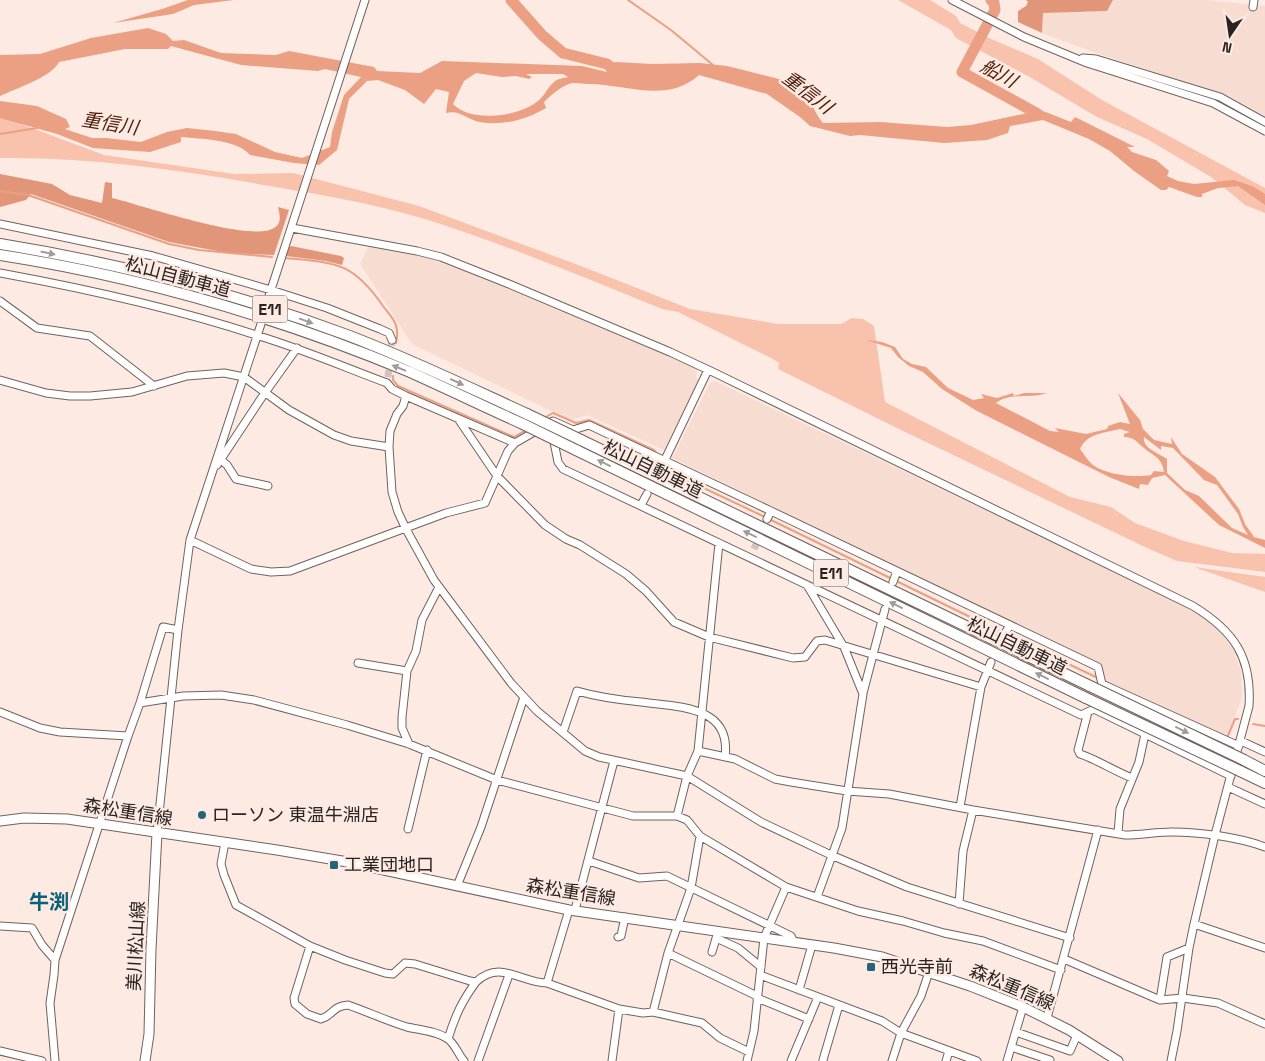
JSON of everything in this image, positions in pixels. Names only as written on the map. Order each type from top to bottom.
[{"type":"highway","name":"松山自動車道","points":[[0,244],[148,274],[215,291],[348,336],[414,363],[525,419],[576,450],[1086,698],[1235,773],[1265,783]]},
{"type":"highway","name":"松山自動車道","points":[[0,255],[146,284],[212,301],[343,346],[581,440],[1265,771]]},
{"type":"main road","name":"森松重信線","points":[[0,821],[49,817],[225,842],[342,861],[572,910],[678,925],[717,934],[794,942],[882,957],[930,972],[1047,1018],[1118,1061]]},
{"type":"main road","name":"美川松山線","points":[[145,1061],[149,1034],[151,949],[158,833]]},
{"type":"street","points":[[268,299],[365,0]]},
{"type":"street","points":[[952,0],[1017,34],[1073,58],[1213,103],[1265,131]]},
{"type":"street","points":[[1073,58],[1096,59],[1220,96],[1265,122]]},
{"type":"street","points":[[0,225],[154,256],[271,290],[380,328],[389,333],[392,340]]},
{"type":"street","points":[[292,228],[356,238],[441,257],[625,333],[708,370],[1193,606],[1214,619],[1228,633],[1239,649],[1249,677],[1249,706],[1235,773],[1228,787],[1194,924],[1183,998],[1170,1061]]},
{"type":"street","points":[[0,273],[126,299],[297,348],[388,380],[392,389],[406,396],[515,443]]},
{"type":"street","points":[[0,301],[37,328],[90,336],[154,386]]},
{"type":"street","points":[[158,833],[170,698],[190,540],[261,324]]},
{"type":"street","points":[[213,470],[297,348]]},
{"type":"street","points":[[660,470],[708,370]]},
{"type":"street","points":[[0,380],[41,392],[70,396],[110,395],[154,386],[186,376],[224,373],[244,377],[289,410],[334,435],[352,441],[389,447]]},
{"type":"street","points":[[406,396],[403,406],[396,414],[390,431],[389,447],[392,492],[406,529],[439,587],[511,683],[538,711],[585,751],[599,758],[687,776],[761,822],[831,855],[908,887],[1070,938]]},
{"type":"street","points":[[458,419],[497,476],[545,525],[626,574],[646,591],[674,622],[709,637],[794,658],[805,657],[817,641],[825,640],[981,686]]},
{"type":"street","points":[[190,540],[250,569],[271,572],[290,571],[446,513],[485,503],[508,451],[515,443],[553,421],[573,430],[590,425],[1098,667],[1102,684],[1265,752]]},
{"type":"street","points":[[544,426],[553,437],[558,462],[563,469],[1081,715],[1094,709],[1145,734],[1235,773]]},
{"type":"street","points":[[221,460],[227,465],[236,479],[268,486]]},
{"type":"street","points":[[641,505],[647,494]]},
{"type":"street","points":[[767,520],[771,511]]},
{"type":"street","points":[[677,816],[687,776],[698,751],[719,543]]},
{"type":"street","points":[[750,557],[754,549]]},
{"type":"street","points":[[893,582],[897,571]]},
{"type":"street","points":[[807,585],[844,647],[863,694]]},
{"type":"street","points":[[409,744],[402,728],[407,671],[416,651],[422,620],[439,587]]},
{"type":"street","points":[[817,897],[842,828],[863,694],[885,609]]},
{"type":"street","points":[[1004,636],[1010,625]]},
{"type":"street","points":[[55,1061],[50,1003],[55,960],[140,703],[163,627],[178,630]]},
{"type":"street","points":[[960,807],[981,686],[991,662]]},
{"type":"street","points":[[358,663],[407,671]]},
{"type":"street","points":[[563,732],[577,691],[616,699],[682,706],[712,719],[722,730],[726,748],[725,757]]},
{"type":"street","points":[[140,703],[183,696],[221,695],[254,700],[409,744],[497,780],[633,816],[677,816],[686,820],[700,836],[786,887],[858,911],[983,941],[1061,970]]},
{"type":"street","points":[[457,886],[481,827],[524,697]]},
{"type":"street","points":[[0,712],[40,728],[60,732],[128,736]]},
{"type":"street","points":[[1088,712],[1078,750],[1080,754],[1097,760],[1132,778]]},
{"type":"street","points":[[1118,833],[1120,809],[1138,762],[1145,734]]},
{"type":"street","points":[[408,830],[427,750]]},
{"type":"street","points":[[698,751],[735,760],[775,778],[847,791],[889,794],[973,810],[1118,833],[1138,835],[1172,832],[1215,835],[1265,847]]},
{"type":"street","points":[[548,983],[589,861],[614,761]]},
{"type":"street","points":[[1228,787],[1265,804]]},
{"type":"street","points":[[958,904],[963,852],[973,810]]},
{"type":"street","points":[[1047,1018],[1098,830]]},
{"type":"street","points":[[653,1012],[668,953],[691,888],[700,836]]},
{"type":"street","points":[[225,842],[221,864],[236,905],[260,916],[310,946],[385,973],[393,974],[405,963],[476,982]]},
{"type":"street","points":[[589,861],[639,878],[667,876],[791,936],[794,942]]},
{"type":"street","points":[[746,1061],[754,1031],[764,938],[786,887]]},
{"type":"street","points":[[618,937],[621,936],[625,917]]},
{"type":"street","points":[[1194,924],[1265,948]]},
{"type":"street","points":[[0,926],[32,928],[42,945],[55,960]]},
{"type":"street","points":[[712,952],[717,934],[761,967]]},
{"type":"street","points":[[799,990],[812,945]]},
{"type":"street","points":[[310,946],[294,998],[295,1004],[307,1014],[321,1019],[327,1017],[339,1006],[348,1005],[405,1026],[439,1034],[448,1039],[464,1061]]},
{"type":"street","points":[[1160,1000],[1167,957],[1189,948]]},
{"type":"street","points":[[668,953],[757,997],[809,1019]]},
{"type":"street","points":[[1064,959],[1160,1000],[1183,998],[1218,1002],[1265,1024]]},
{"type":"street","points":[[448,1039],[455,1017],[476,982],[481,977],[496,970],[509,975],[548,983],[619,1009],[643,1014],[653,1012],[702,1023],[720,1038],[749,1052]]},
{"type":"street","points":[[892,1061],[901,1033],[921,996],[930,972]]},
{"type":"street","points":[[478,1061],[509,975]]},
{"type":"street","points":[[760,975],[882,1021],[901,1033],[977,1061]]},
{"type":"street","points":[[791,1061],[818,997]]},
{"type":"street","points":[[823,1060],[839,1005]]},
{"type":"street","points":[[1009,1060],[1023,1008]]},
{"type":"street","points":[[612,1061],[619,1009]]},
{"type":"street","points":[[1016,1032],[1070,1051],[1077,1035]]},
{"type":"street","points":[[1011,1047],[1050,1060]]},
{"type":"street","points":[[0,1051],[42,1061]]},
{"type":"street","points":[[946,1061],[949,1051]]},
{"type":"shaded area","points":[[188,0],[234,0],[194,5],[173,14],[113,23],[162,9]]},
{"type":"shaded area","points":[[898,0],[930,0],[956,16],[960,23],[1038,59],[1102,100],[1265,188],[1265,213],[1245,205],[1211,177],[1147,139],[1097,117],[1028,76],[956,38],[951,30]]},
{"type":"shaded area","points":[[1026,0],[1113,0],[1107,11],[1043,13],[1042,33],[1018,22],[1018,11],[1026,6],[1028,2]]},
{"type":"shaded area","points":[[1113,0],[1206,0],[1265,6],[1265,116],[1229,96],[1093,52],[1042,33],[1043,13],[1106,11]]},
{"type":"shaded area","points":[[148,28],[166,34],[173,41],[184,40],[221,53],[276,55],[289,51],[374,67],[377,71],[420,73],[442,61],[582,66],[607,72],[603,66],[616,62],[653,64],[700,63],[727,66],[803,85],[823,123],[880,122],[947,127],[971,125],[1028,113],[1038,109],[1071,122],[1075,117],[1135,147],[1127,147],[1132,152],[1156,160],[1169,171],[1167,176],[1178,181],[1194,184],[1234,180],[1252,186],[1265,194],[1265,205],[1238,186],[1218,188],[1202,194],[1202,197],[1169,187],[1166,190],[1161,190],[1110,151],[1089,139],[1043,120],[1010,126],[1008,133],[987,140],[944,143],[860,135],[850,136],[810,126],[767,94],[699,75],[687,84],[674,89],[660,91],[571,83],[562,87],[544,102],[546,108],[522,119],[497,123],[476,121],[455,112],[446,113],[449,92],[436,89],[424,104],[405,90],[378,80],[367,81],[349,99],[337,150],[319,165],[294,163],[250,155],[236,146],[208,139],[181,137],[181,142],[150,152],[93,148],[57,134],[0,118],[0,101],[37,106],[66,119],[70,127],[65,129],[92,138],[141,142],[167,132],[187,128],[236,134],[275,152],[302,158],[330,147],[332,132],[344,95],[361,77],[325,69],[318,71],[241,65],[171,46],[168,49],[125,49],[59,62],[49,73],[41,78],[0,96],[0,55],[40,54],[91,38]],"holes":[[[476,73],[502,77],[516,76],[529,79],[532,77],[526,74],[563,74],[568,77],[555,81],[541,98],[531,106],[508,114],[496,116],[471,114],[453,104],[464,81]]]},
{"type":"shaded area","points":[[0,116],[104,155],[234,174],[293,173],[419,206],[690,309],[779,324],[841,324],[852,318],[863,319],[874,326],[885,402],[1070,497],[1111,507],[1135,523],[1184,541],[1232,553],[1265,554],[1265,572],[1177,561],[901,430],[778,369],[779,363],[773,359],[678,312],[662,309],[574,273],[485,240],[425,219],[387,209],[329,196],[237,180],[102,162],[0,158]]},
{"type":"shaded area","points":[[0,174],[52,184],[70,195],[102,203],[105,182],[112,183],[112,198],[196,221],[243,231],[262,231],[274,228],[277,226],[280,216],[278,207],[289,210],[274,255],[228,253],[169,242],[31,194],[26,200],[0,207]]},
{"type":"shaded area","points":[[369,245],[442,262],[619,333],[697,368],[696,378],[699,380],[664,450],[587,415],[570,420],[412,344],[360,264]]},
{"type":"shaded area","points":[[291,246],[341,256],[344,258],[342,265],[286,256]]},
{"type":"shaded area","points":[[866,340],[882,342],[895,347],[903,359],[912,364],[926,367],[948,388],[973,400],[984,398],[981,394],[997,398],[1013,393],[1014,396],[1024,393],[1047,393],[1007,398],[996,403],[1050,431],[1059,432],[1055,428],[1086,434],[1107,429],[1108,426],[1120,422],[1130,424],[1118,393],[1140,420],[1143,429],[1154,440],[1172,444],[1171,437],[1182,454],[1215,477],[1239,509],[1245,524],[1254,537],[1265,540],[1265,548],[1219,525],[1165,475],[1152,478],[1148,485],[1140,484],[1139,489],[1109,477],[977,411],[942,389],[923,372],[909,366],[891,348]],"holes":[[[1120,429],[1130,432],[1124,434],[1124,437],[1133,439],[1157,457],[1164,472],[1154,471],[1151,475],[1129,476],[1106,471],[1091,463],[1080,449],[1087,440],[1097,434]],[[1144,437],[1161,450],[1161,446],[1173,448],[1204,480],[1217,485],[1238,514],[1248,535],[1232,528],[1199,496],[1185,490],[1167,473],[1167,459],[1148,447],[1145,444]]]},
{"type":"shaded area","points":[[715,381],[1163,595],[1207,619],[1217,628],[1233,649],[1241,671],[1242,698],[1227,737],[1107,681],[1101,664],[672,458],[710,383]]},
{"type":"shaded area","points":[[1194,567],[1265,577],[1265,592]]},
{"type":"waterway","points":[[511,0],[542,35],[563,53],[607,64],[619,74]]},
{"type":"waterway","points":[[628,0],[671,30],[713,65]]},
{"type":"waterway","name":"船川","points":[[991,0],[994,3],[995,10],[962,72],[1038,114]]},
{"type":"waterway","points":[[0,134],[37,128]]},
{"type":"waterway","points":[[0,191],[28,195],[169,244],[199,250],[272,257]]},
{"type":"waterway","points":[[285,258],[317,261],[352,272],[372,291],[393,319],[397,327],[396,343]]},
{"type":"waterway","points":[[393,376],[393,380],[398,386],[514,437],[526,430]]},
{"type":"waterway","points":[[544,418],[553,413],[576,423],[589,420],[654,450],[657,454]]},
{"type":"waterway","points":[[666,465],[672,473],[765,517]]},
{"type":"waterway","points":[[769,519],[1003,633]]},
{"type":"waterway","points":[[1007,635],[1098,678]]},
{"type":"waterway","points":[[1104,681],[1114,686]]},
{"type":"waterway","points":[[1227,738],[1235,719],[1238,719]]},
{"type":"waterway","points":[[1253,724],[1265,726]]},
{"type":"tunnel","points":[[388,377],[392,340]]},
{"type":"tunnel","points":[[754,549],[765,524]]},
{"type":"place","name":"ローソン 東温牛淵店","points":[[202,815]]},
{"type":"place","name":"工業団地口","points":[[334,865]]},
{"type":"place","name":"西光寺前","points":[[871,967]]},
{"type":"district","name":"牛渕","points":[[49,902]]},
{"type":"water label","name":"重信川","points":[[808,92]]},
{"type":"water label","name":"重信川","points":[[110,123]]}]
